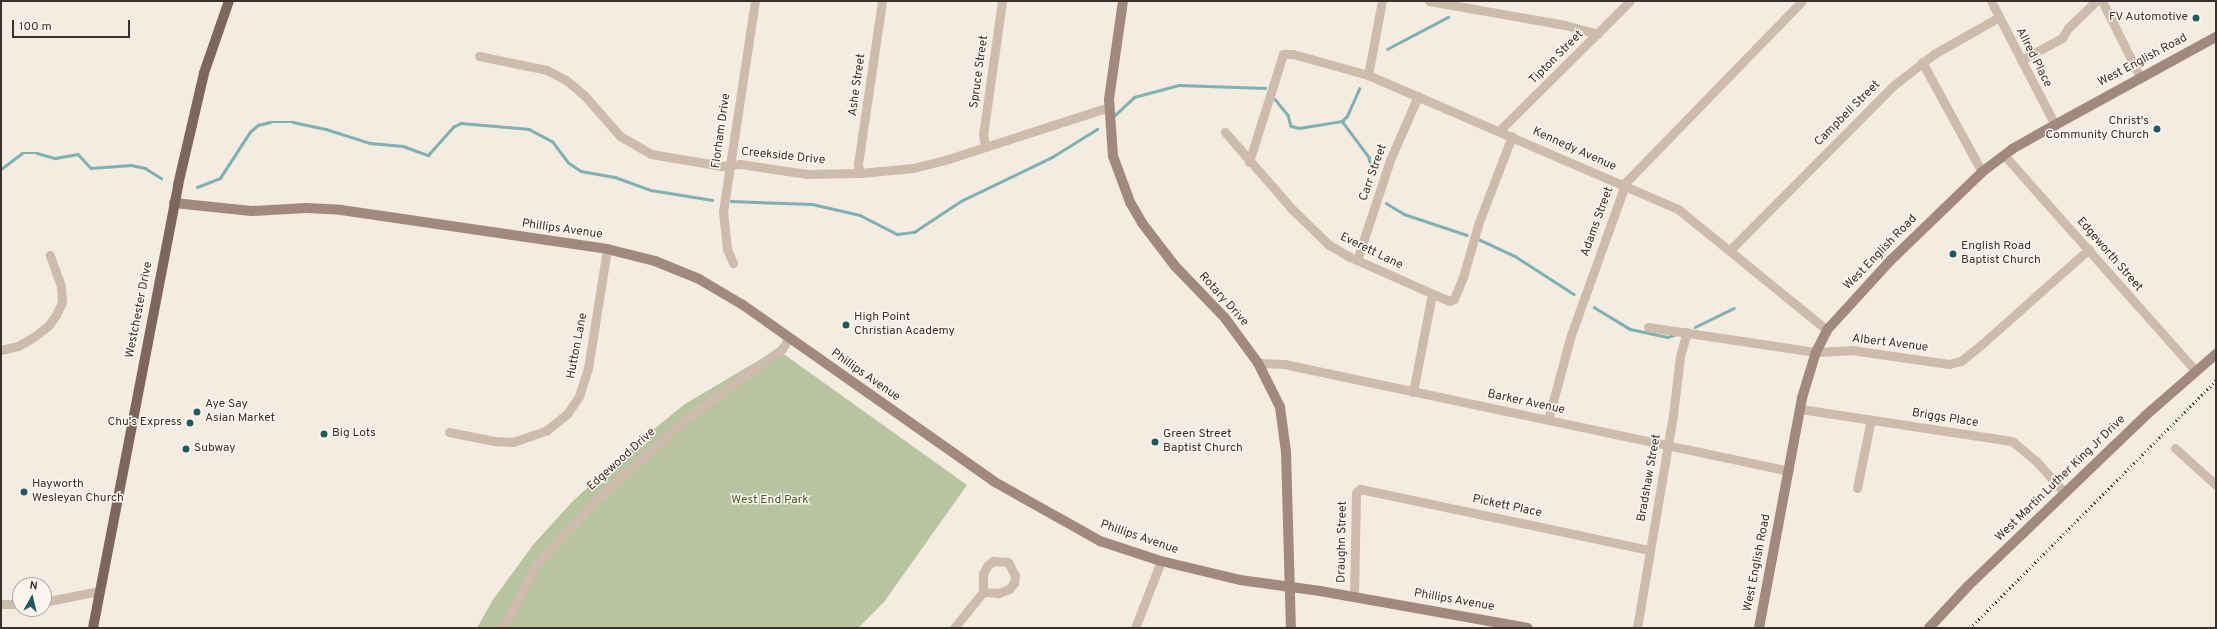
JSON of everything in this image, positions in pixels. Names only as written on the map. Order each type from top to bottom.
[{"type":"main road","name":"Westchester Drive","points":[[93,628],[98,591],[174,203],[204,73],[229,1]]},
{"type":"street","name":"Florham Drive","points":[[733,263],[723,231],[723,212],[729,165],[756,1]]},
{"type":"street","name":"Ashe Street","points":[[860,173],[858,164],[882,1]]},
{"type":"street","name":"Spruce Street","points":[[985,147],[983,135],[1002,1]]},
{"type":"street","name":"Rotary Drive","points":[[1123,1],[1109,107],[1114,156],[1130,202],[1142,223],[1175,266],[1225,318],[1258,362],[1280,407],[1285,431],[1288,587],[1291,628]]},
{"type":"street","points":[[1368,75],[1382,1]]},
{"type":"street","points":[[1429,1],[1564,25],[1598,34]]},
{"type":"street","name":"Tipton Street","points":[[1500,130],[1630,1]]},
{"type":"street","name":"Adams Street","points":[[1548,420],[1571,335],[1624,185],[1802,1]]},
{"type":"street","name":"Allred Place","points":[[1991,1],[2054,124]]},
{"type":"street","points":[[2021,60],[2062,38],[2068,28],[2096,1]]},
{"type":"street","points":[[2102,1],[2140,77]]},
{"type":"street","name":"Campbell Street","points":[[1731,249],[1872,106],[1922,62],[1999,17]]},
{"type":"street","name":"West English Road","points":[[1759,628],[1800,409],[1816,352],[1827,330],[1891,260],[1982,172],[2004,155],[2054,124],[2216,37]]},
{"type":"street","name":"Kennedy Avenue","points":[[1249,162],[1281,57],[1285,53],[1368,75],[1500,130],[1678,209],[1731,249],[1827,330]]},
{"type":"street","name":"Creekside Drive","points":[[479,56],[547,70],[566,80],[584,94],[620,136],[651,154],[706,164],[729,165],[807,174],[860,173],[914,168],[1109,107]]},
{"type":"street","points":[[1922,62],[1982,172]]},
{"type":"street","name":"Carr Street","points":[[1357,260],[1390,160],[1418,96]]},
{"type":"street","name":"Everett Lane","points":[[1225,132],[1249,162],[1317,235],[1357,260],[1449,301],[1454,299],[1458,289],[1479,222],[1512,136]]},
{"type":"street","name":"Edgeworth Street","points":[[2004,155],[2196,371]]},
{"type":"street","name":"Phillips Avenue","points":[[174,203],[252,211],[306,208],[341,210],[607,250],[655,261],[699,278],[743,304],[993,481],[1100,541],[1161,561],[1240,580],[1354,597],[1490,624],[1528,628]]},
{"type":"street","name":"Albert Avenue","points":[[1648,326],[1816,352],[1852,350],[1949,364],[1961,361],[2089,249]]},
{"type":"street","name":"Hutton Lane","points":[[450,432],[494,442],[513,442],[547,430],[567,414],[579,396],[588,368],[607,250]]},
{"type":"street","points":[[1,350],[18,346],[35,336],[48,326],[56,315],[62,302],[61,286],[50,255]]},
{"type":"street","points":[[1413,392],[1432,294]]},
{"type":"street","name":"Bradshaw Street","points":[[1637,628],[1668,445],[1680,356],[1687,332]]},
{"type":"street","name":"Edgewood Drive","points":[[503,628],[536,565],[593,503],[685,419],[782,349],[789,338]]},
{"type":"street","name":"West Martin Luther King Jr Drive","points":[[1929,628],[1968,586],[2064,493],[2216,354]]},
{"type":"street","name":"Barker Avenue","points":[[1258,362],[1284,364],[1789,471]]},
{"type":"street","name":"Briggs Place","points":[[1800,409],[2012,441],[2036,461],[2064,493]]},
{"type":"street","points":[[1857,488],[1871,420]]},
{"type":"street","points":[[2175,448],[2216,485]]},
{"type":"street","name":"Pickett Place","points":[[1360,489],[1650,550]]},
{"type":"street","name":"Draughn Street","points":[[1354,597],[1356,493],[1360,489]]},
{"type":"street","points":[[1135,628],[1161,561]]},
{"type":"street","points":[[52,600],[98,591]]},
{"type":"street","points":[[954,628],[983,592]]},
{"type":"street","points":[[1,604],[12,604]]},
{"type":"green space","name":"West End Park","points":[[771,353],[785,355],[967,485],[884,602],[858,628],[477,628],[492,601],[533,545],[571,503],[621,456],[685,404]]},
{"type":"waterway","points":[[1387,49],[1448,17]]},
{"type":"waterway","points":[[1115,115],[1134,97],[1179,85],[1265,88]]},
{"type":"waterway","points":[[1275,99],[1288,115],[1291,126],[1299,128],[1342,121],[1347,116],[1359,89]]},
{"type":"waterway","points":[[1342,121],[1369,157],[1371,169]]},
{"type":"waterway","points":[[197,187],[220,178],[250,132],[258,125],[270,122],[293,122],[326,129],[370,143],[403,146],[428,155],[453,127],[461,123],[529,129],[553,142],[569,163],[581,171],[615,177],[651,190],[712,200]]},
{"type":"waterway","points":[[731,201],[812,204],[860,215],[897,234],[914,232],[961,201],[1052,157],[1097,129]]},
{"type":"waterway","points":[[1,169],[22,153],[37,153],[55,158],[78,154],[91,168],[131,165],[145,168],[161,178]]},
{"type":"waterway","points":[[1386,203],[1404,214],[1467,235]]},
{"type":"waterway","points":[[1478,239],[1515,256],[1574,294]]},
{"type":"waterway","points":[[1594,307],[1630,329],[1667,337],[1674,335]]},
{"type":"waterway","points":[[1695,327],[1734,308]]},
{"type":"railway","points":[[1970,628],[2216,380]]},
{"type":"place","name":"FV Automotive","points":[[2196,18]]},
{"type":"place","name":"Christ's Community Church","points":[[2157,129]]},
{"type":"place","name":"English Road Baptist Church","points":[[1953,254]]},
{"type":"place","name":"High Point Christian Academy","points":[[846,325]]},
{"type":"place","name":"Aye Say Asian Market","points":[[197,412]]},
{"type":"place","name":"Chu's Express","points":[[190,423]]},
{"type":"place","name":"Big Lots","points":[[324,434]]},
{"type":"place","name":"Green Street Baptist Church","points":[[1155,442]]},
{"type":"place","name":"Subway","points":[[186,449]]},
{"type":"place","name":"Hayworth Wesleyan Church","points":[[24,492]]}]
